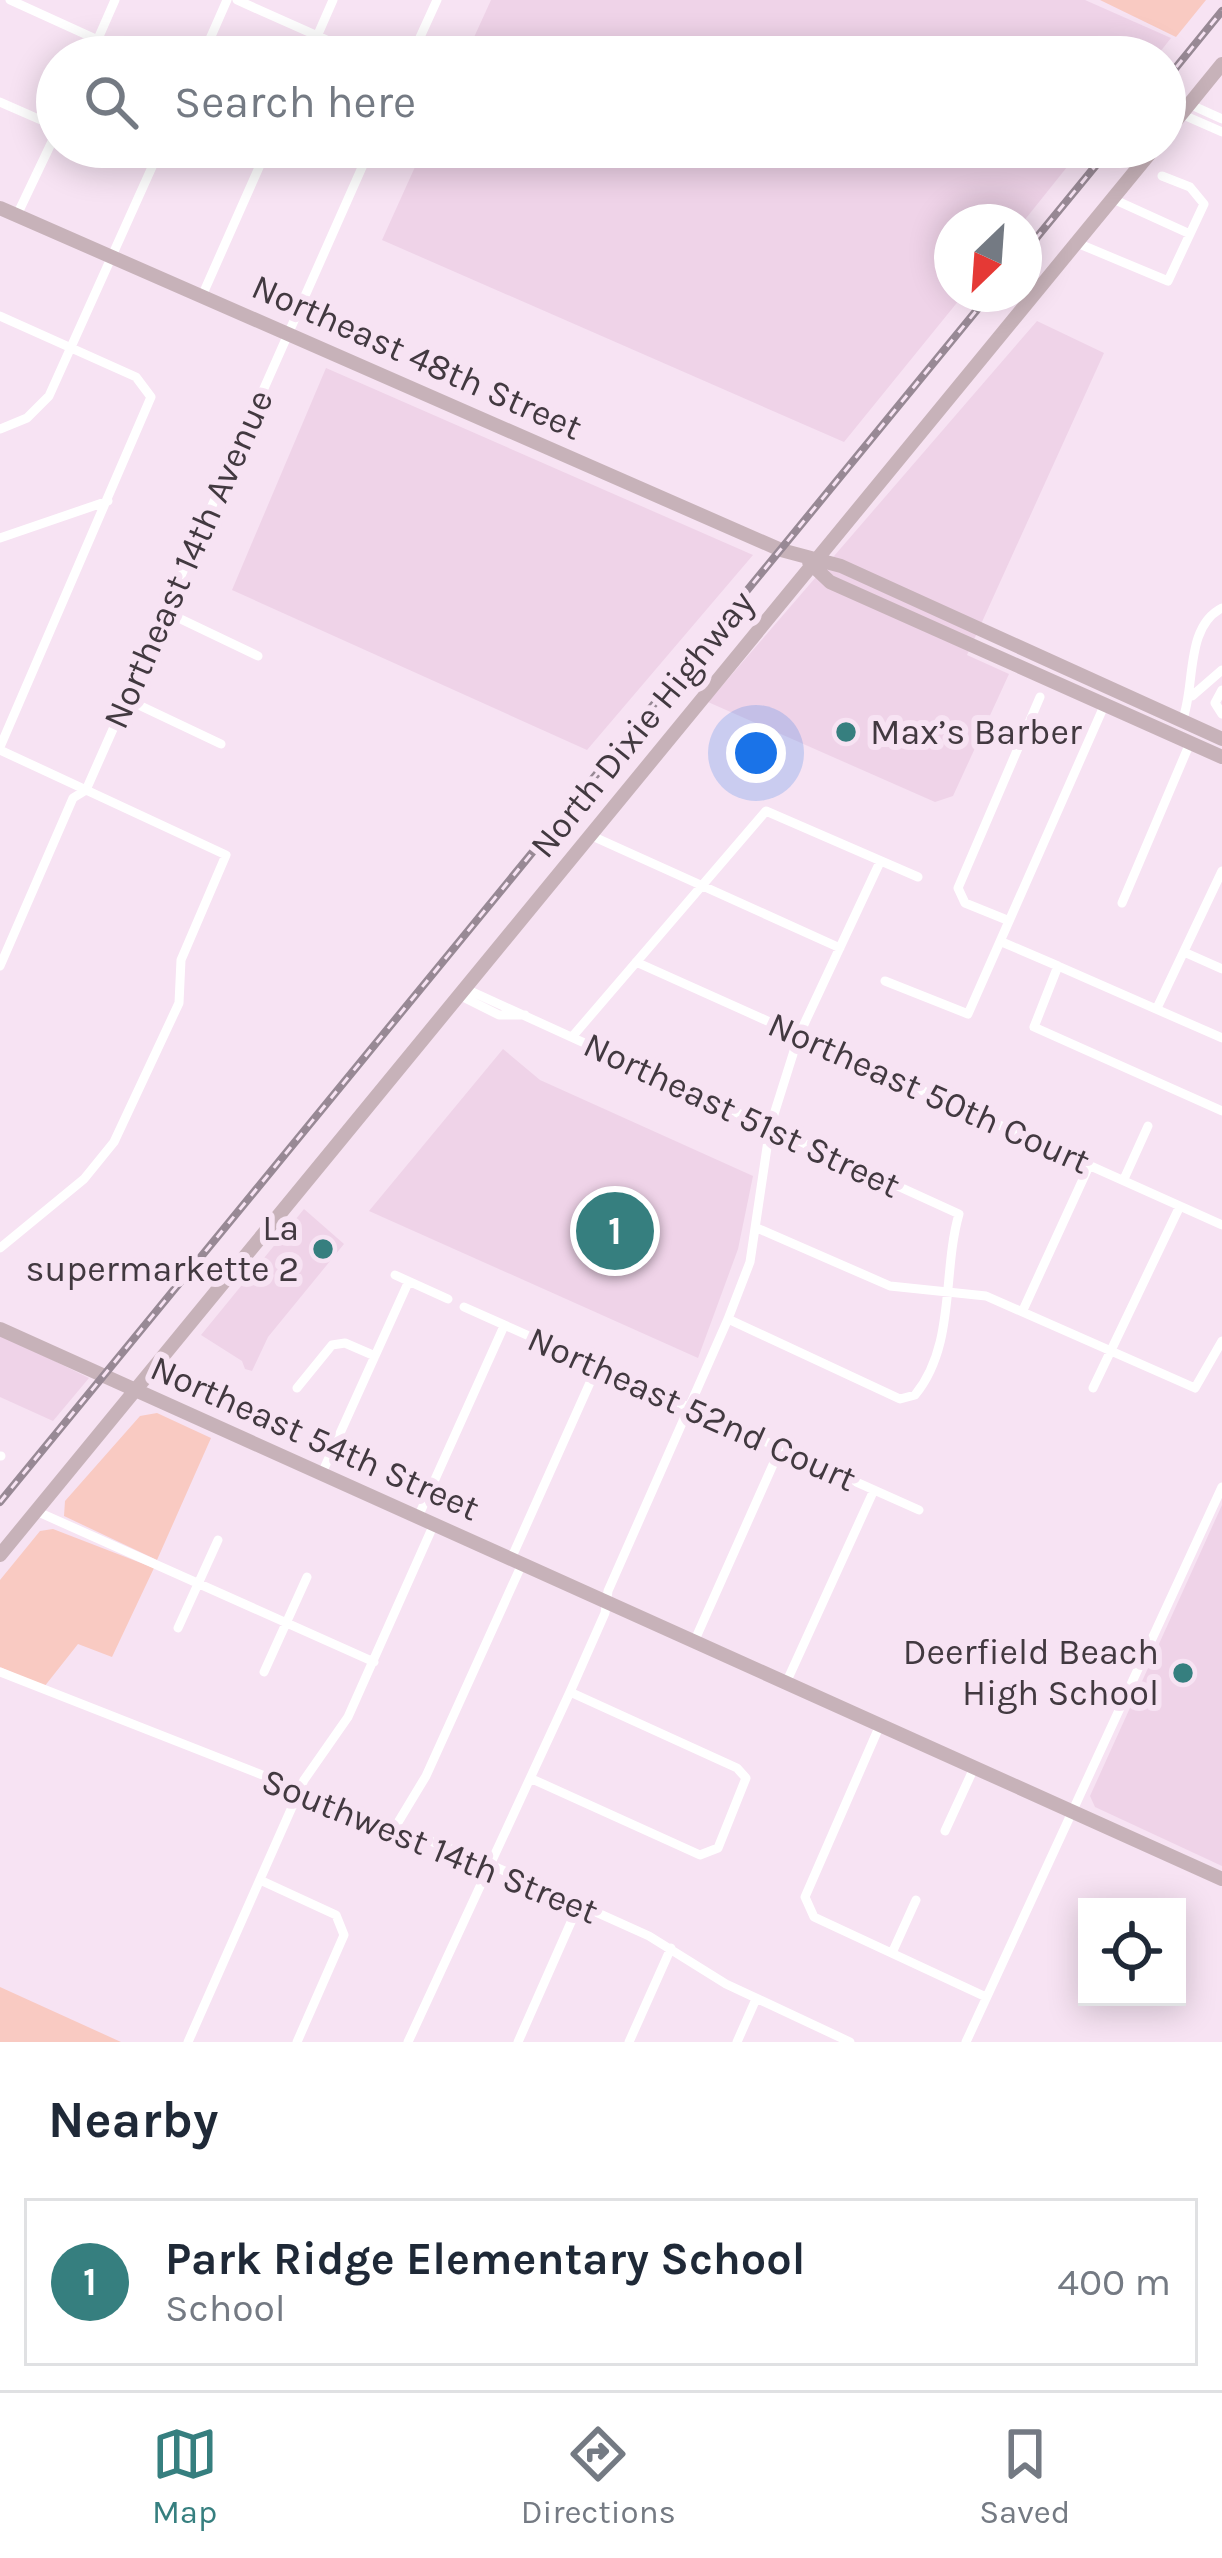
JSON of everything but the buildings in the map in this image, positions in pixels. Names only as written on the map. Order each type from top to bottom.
[{"type":"main road","points":[[1186,108],[1222,64]]},
{"type":"main road","name":"North Dixie Highway","points":[[0,1555],[592,836],[809,562],[1138,168]]},
{"type":"main road","name":"Northeast 48th Street","points":[[0,208],[809,562],[841,566],[1222,739]]},
{"type":"main road","name":"Northeast 48th Street","points":[[809,562],[830,582],[1222,757]]},
{"type":"main road","points":[[1084,697],[1166,727],[1182,721]]},
{"type":"main road","name":"Northeast 54th Street","points":[[0,1329],[1222,1879]]},
{"type":"street","points":[[10,0],[89,36]]},
{"type":"street","points":[[100,36],[115,0]]},
{"type":"street","points":[[211,36],[227,0]]},
{"type":"street","points":[[237,0],[317,36],[333,0]]},
{"type":"street","points":[[420,36],[436,0]]},
{"type":"street","points":[[0,102],[36,119]]},
{"type":"street","points":[[1186,109],[1222,119]]},
{"type":"street","points":[[1186,110],[1222,132]]},
{"type":"street","points":[[16,215],[38,168]]},
{"type":"street","points":[[0,429],[27,418],[49,396],[152,168]]},
{"type":"street","points":[[202,296],[259,168]]},
{"type":"street","name":"Northeast 14th Avenue","points":[[0,966],[73,798],[86,790],[362,168]]},
{"type":"street","points":[[1077,243],[1168,281],[1204,204],[1190,187],[1162,176]]},
{"type":"street","points":[[1113,199],[1190,234]]},
{"type":"street","points":[[0,316],[136,377],[151,398],[0,748],[226,855],[181,960],[179,1003],[115,1142],[96,1168],[0,1248]]},
{"type":"street","points":[[0,538],[108,501]]},
{"type":"street","points":[[1182,721],[1192,696],[1192,658],[1210,614],[1222,608]]},
{"type":"street","points":[[166,612],[258,656]]},
{"type":"street","points":[[1192,696],[1222,670]]},
{"type":"street","points":[[1221,713],[1215,703],[1222,690]]},
{"type":"street","points":[[1007,920],[965,903],[958,888],[1040,697]]},
{"type":"street","points":[[126,699],[220,744]]},
{"type":"street","points":[[885,981],[968,1014],[1104,706]]},
{"type":"street","points":[[1122,903],[1190,742]]},
{"type":"street","points":[[572,1037],[766,811],[918,877]]},
{"type":"street","points":[[592,836],[840,948]]},
{"type":"street","points":[[408,2042],[532,1779],[728,1319],[757,1228],[770,1127],[799,1035],[880,862]]},
{"type":"street","points":[[1157,1008],[1217,898],[1222,871]]},
{"type":"street","points":[[1002,941],[1222,1038]]},
{"type":"street","points":[[1184,952],[1222,969]]},
{"type":"street","name":"Northeast 50th Court","points":[[636,962],[1222,1225]]},
{"type":"street","points":[[1058,966],[1034,1028],[1222,1111]]},
{"type":"street","name":"Northeast 51st Street","points":[[464,992],[500,1015],[525,1016],[959,1214],[947,1257],[946,1292]]},
{"type":"street","points":[[1124,1179],[1148,1126]]},
{"type":"street","points":[[1023,1310],[1089,1166]]},
{"type":"street","points":[[1093,1388],[1180,1206]]},
{"type":"street","points":[[757,1228],[890,1286],[986,1296],[1195,1388],[1222,1340]]},
{"type":"street","points":[[394,1276],[448,1299]]},
{"type":"street","points":[[322,1473],[409,1283]]},
{"type":"street","points":[[728,1319],[900,1399],[921,1387],[943,1338],[946,1292]]},
{"type":"street","name":"Northeast 52nd Court","points":[[464,1307],[920,1510]]},
{"type":"street","points":[[418,1517],[504,1326]]},
{"type":"street","points":[[297,1388],[332,1345],[345,1343],[375,1356]]},
{"type":"street","points":[[394,1828],[426,1776],[597,1367]]},
{"type":"street","points":[[694,1642],[780,1449]]},
{"type":"street","points":[[966,2042],[1069,1810],[1222,1487]]},
{"type":"street","points":[[787,1683],[874,1490]]},
{"type":"street","points":[[36,1511],[374,1662]]},
{"type":"street","points":[[188,2042],[298,1793],[349,1717],[434,1524]]},
{"type":"street","points":[[178,1628],[218,1540]]},
{"type":"street","points":[[264,1672],[307,1577]]},
{"type":"street","name":"Southwest 14th Street","points":[[0,1672],[298,1793],[489,1864],[670,1948],[756,2000],[850,2042]]},
{"type":"street","points":[[532,1779],[700,1855],[718,1848],[746,1778],[737,1768],[570,1692]]},
{"type":"street","points":[[880,1725],[805,1897],[806,1907],[814,1917],[986,1996]]},
{"type":"street","points":[[945,1831],[974,1768]]},
{"type":"street","points":[[260,1880],[336,1915],[344,1924],[344,1935],[297,2042]]},
{"type":"street","points":[[892,1953],[916,1900]]},
{"type":"street","points":[[518,2042],[579,1904]]},
{"type":"street","points":[[629,2042],[670,1948]]},
{"type":"street","points":[[737,2042],[756,2000]]},
{"type":"shaded area","points":[[491,0],[1085,0],[1166,36],[475,36]]},
{"type":"shaded area","points":[[1100,0],[1206,0],[1174,36]]},
{"type":"shaded area","points":[[415,168],[1066,168],[1037,204],[934,204],[934,312],[949,312],[844,442],[382,240]]},
{"type":"shaded area","points":[[1037,321],[1104,353],[967,655],[1009,674],[953,796],[935,802],[708,702]]},
{"type":"shaded area","points":[[326,368],[753,555],[587,750],[232,590]]},
{"type":"shaded area","points":[[503,1049],[540,1080],[753,1176],[738,1249],[698,1358],[369,1211]]},
{"type":"shaded area","points":[[304,1209],[344,1244],[268,1337],[252,1371],[245,1369],[242,1361],[201,1335]]},
{"type":"shaded area","points":[[0,1334],[89,1378],[53,1421],[0,1397]]},
{"type":"shaded area","points":[[157,1413],[211,1438],[157,1560],[64,1516],[65,1501],[140,1416]]},
{"type":"shaded area","name":"Deerfield Beach High School","points":[[1222,1505],[1222,1866],[1095,1807],[1090,1796]]},
{"type":"shaded area","points":[[53,1529],[154,1568],[112,1657],[78,1644],[44,1687],[0,1667],[0,1580],[40,1531]]},
{"type":"shaded area","points":[[0,1987],[121,2042],[0,2042]]},
{"type":"railway","points":[[1186,55],[1222,11]]},
{"type":"railway","points":[[1042,231],[1094,168]]},
{"type":"railway","points":[[0,1502],[975,312]]},
{"type":"place","name":"Max’s Barber","points":[[846,732]]},
{"type":"place","name":"Park Ridge Elementary School","points":[[615,1231]]},
{"type":"place","name":"La supermarkette 2","points":[[323,1249]]},
{"type":"place","name":"Deerfield Beach High School","points":[[1183,1673]]}]
